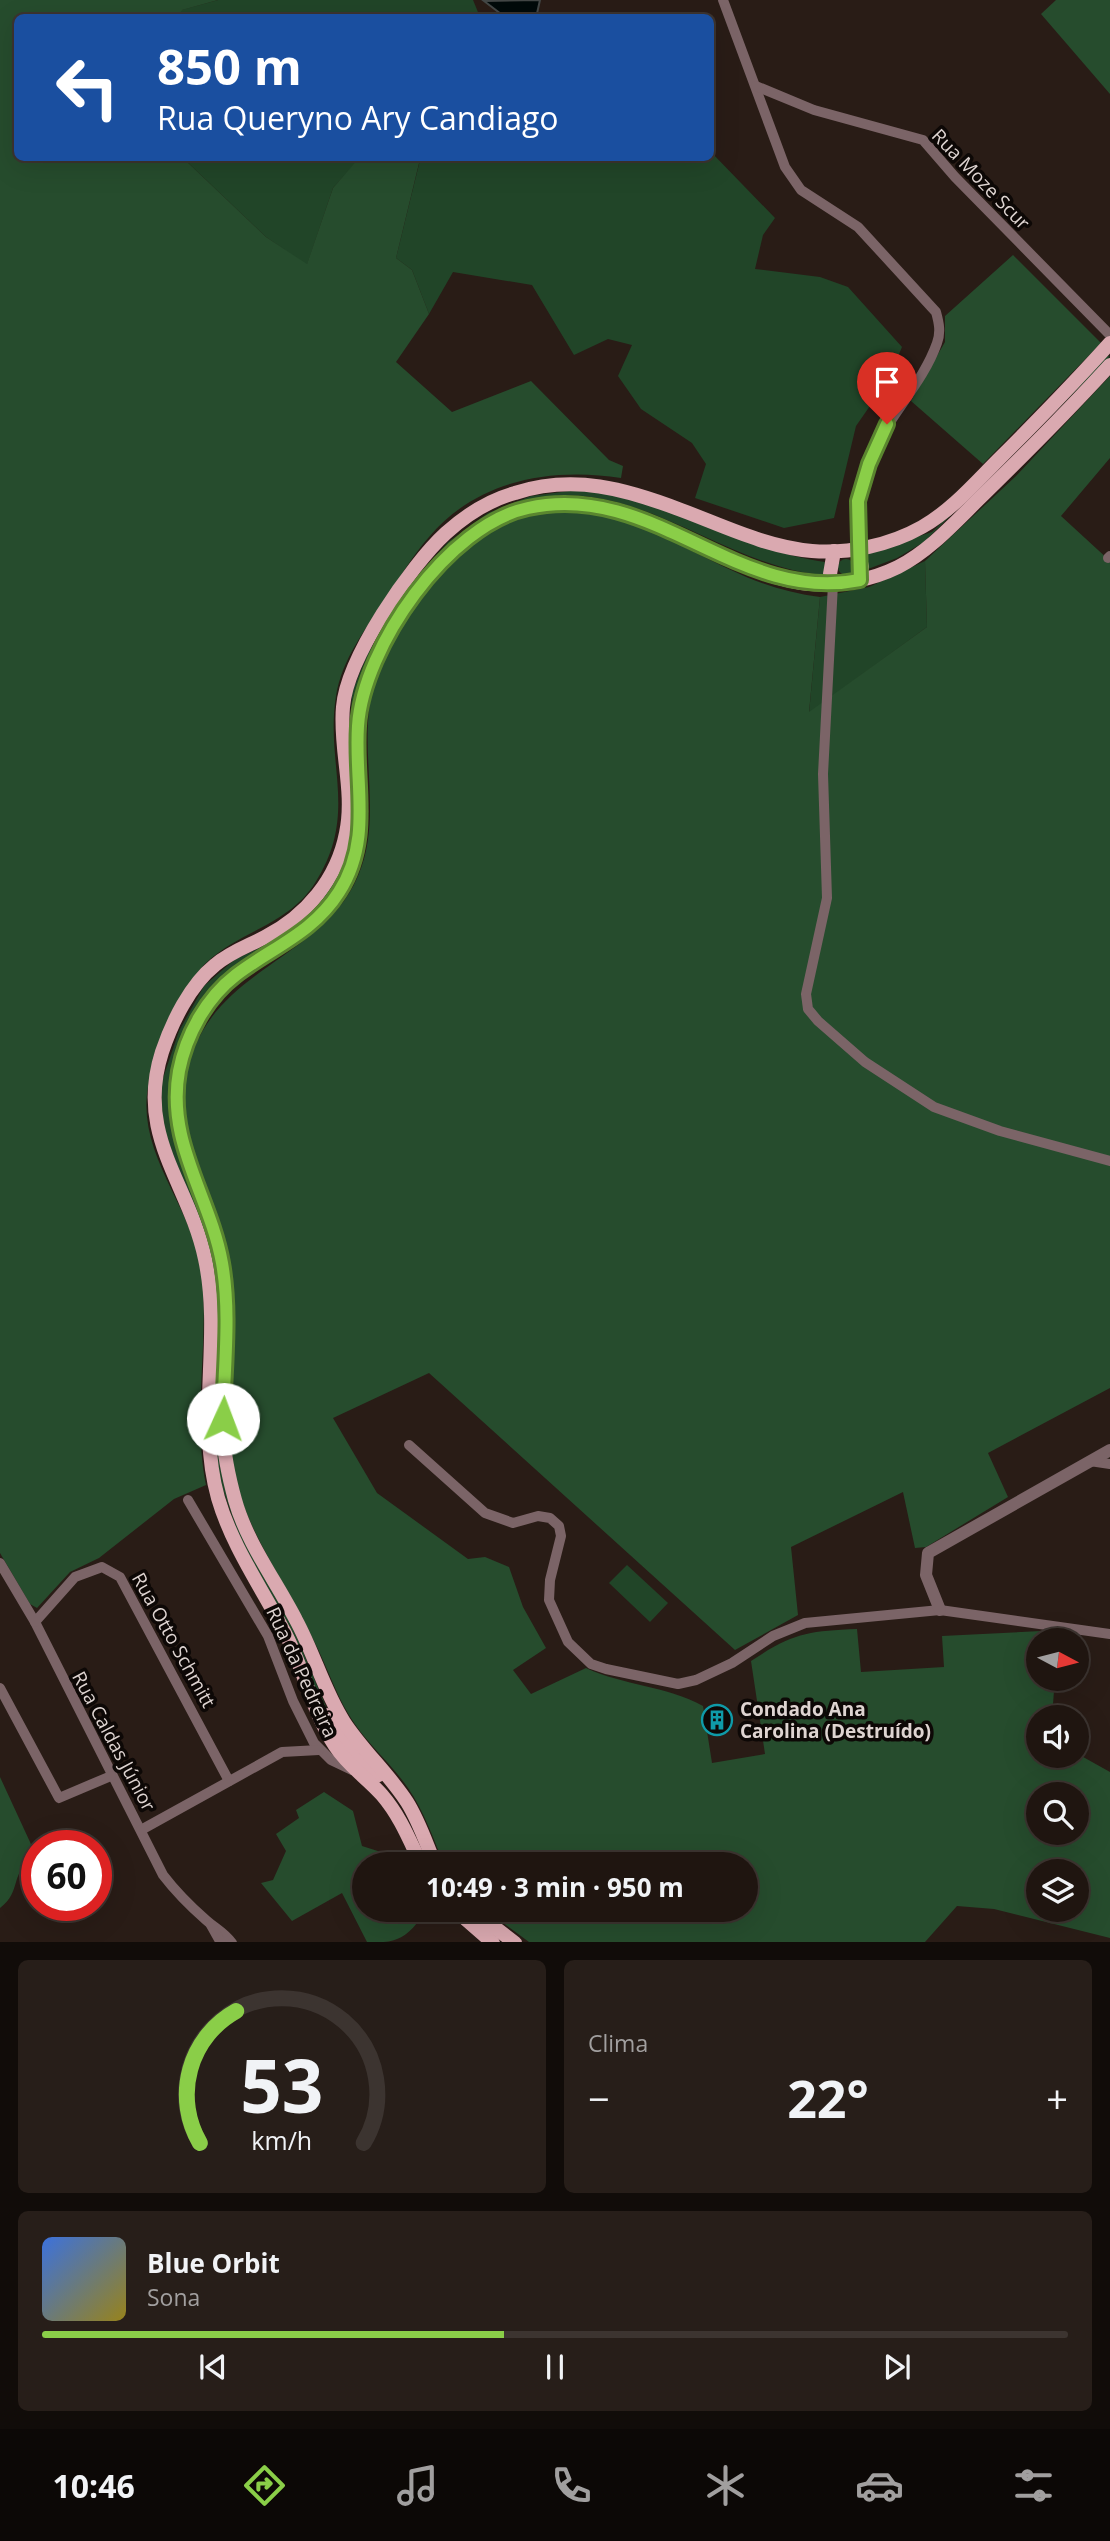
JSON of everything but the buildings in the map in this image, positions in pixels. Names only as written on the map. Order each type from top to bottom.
[{"type":"main road","points":[[416,1852],[407,1828],[383,1796],[356,1772],[339,1752],[311,1702],[285,1631],[226,1523],[211,1465],[208,1436],[211,1303],[207,1267],[195,1224],[159,1140],[155,1115],[156,1074],[170,1033],[195,988],[212,967],[290,923],[317,895],[329,877],[341,850],[349,817],[342,712],[349,678],[372,634],[415,568],[442,536],[464,519],[511,494],[554,485],[592,484],[634,492],[767,542],[834,551],[858,549],[907,535],[936,518],[1055,404],[1110,343]]},
{"type":"main road","points":[[430,1852],[412,1811],[344,1721],[319,1666],[237,1507],[223,1437],[226,1332],[224,1276],[211,1224],[185,1157],[176,1113],[179,1072],[187,1043],[205,1009],[232,978],[300,936],[325,912],[341,890],[352,868],[360,836],[362,802],[358,728],[365,685],[387,640],[422,585],[463,540],[524,508],[563,503],[584,504],[617,509],[643,518],[769,575],[810,584],[860,580],[891,571],[936,540],[1043,436],[1110,365]]},
{"type":"main road","points":[[858,549],[862,567],[860,580]]},
{"type":"main road","points":[[833,584],[830,574],[834,551]]},
{"type":"main road","points":[[311,1702],[322,1709],[357,1759],[374,1773],[387,1777]]},
{"type":"main road","points":[[470,1922],[494,1942]]},
{"type":"main road","points":[[488,1922],[515,1942]]},
{"type":"street","points":[[723,0],[785,167],[801,190],[858,227],[936,312],[940,326],[930,358],[887,424],[869,464],[858,501],[858,549]]},
{"type":"street","name":"Rua Moze Scur","points":[[755,86],[834,116],[923,140],[964,187],[1110,335]]},
{"type":"street","points":[[833,584],[823,774],[827,898],[806,993],[808,1009],[865,1062],[934,1107],[1000,1130],[1110,1161]]},
{"type":"street","points":[[409,1445],[485,1513],[513,1523],[538,1516],[550,1518],[559,1526],[561,1536],[550,1580],[549,1601],[554,1616],[578,1653],[592,1664],[606,1669],[678,1685],[732,1663],[774,1636],[805,1623],[940,1610],[1110,1634]]},
{"type":"street","points":[[940,1610],[924,1564],[928,1553],[1110,1450]]},
{"type":"street","points":[[1087,1461],[1110,1464]]},
{"type":"street","name":"Rua da Pedreira","points":[[188,1500],[268,1636],[293,1701],[319,1750],[331,1760],[356,1772]]},
{"type":"street","name":"Rua Caldas Júnior","points":[[0,1563],[35,1622],[111,1776],[175,1890],[211,1924],[222,1930],[232,1942]]},
{"type":"street","name":"Rua Otto Schmitt","points":[[35,1622],[75,1577],[103,1567],[120,1577],[229,1781]]},
{"type":"street","points":[[0,1688],[59,1798],[111,1776]]},
{"type":"street","points":[[293,1701],[311,1702]]},
{"type":"street","points":[[141,1830],[289,1749],[313,1752],[319,1750]]},
{"type":"street","name":"Rua Caldas Júnior","points":[[211,1924],[221,1942]]},
{"type":"green space","points":[[0,0],[218,0],[182,10],[180,14],[14,14],[14,161],[186,161],[266,237],[307,264],[333,188],[356,161],[420,161],[396,258],[412,270],[429,314],[396,362],[452,412],[531,381],[609,460],[623,466],[621,478],[595,475],[542,477],[492,490],[469,502],[448,518],[423,544],[362,634],[339,682],[334,721],[338,812],[328,858],[315,883],[304,897],[279,918],[222,950],[208,961],[190,984],[156,1057],[148,1087],[150,1136],[189,1227],[202,1275],[204,1328],[200,1433],[206,1485],[174,1499],[99,1558],[70,1572],[37,1608],[30,1604],[0,1553]]},
{"type":"green space","points":[[218,0],[473,0],[479,14],[180,14],[181,10]]},
{"type":"green space","points":[[1056,0],[1110,0],[1110,94],[1041,14]]},
{"type":"green space","points":[[714,155],[775,218],[763,235],[755,269],[820,277],[848,287],[902,347],[888,380],[856,426],[834,518],[784,528],[695,498],[706,464],[692,443],[641,409],[618,376],[632,345],[608,339],[574,355],[532,285],[453,272],[429,314],[412,270],[396,258],[420,161],[714,161]]},
{"type":"green space","points":[[186,161],[357,161],[333,188],[307,265],[266,237]]},
{"type":"green space","points":[[1013,255],[1101,343],[983,464],[911,401],[945,342],[945,316]]},
{"type":"green space","points":[[1107,355],[1110,357],[924,542],[897,558],[868,569],[866,553],[932,532]]},
{"type":"green space","points":[[1110,376],[1110,458],[1061,516],[1110,561],[1110,1388],[988,1453],[1008,1497],[926,1547],[915,1548],[903,1492],[791,1547],[798,1615],[735,1650],[429,1373],[333,1418],[377,1493],[468,1559],[485,1557],[509,1567],[523,1607],[546,1648],[513,1670],[531,1694],[586,1668],[688,1699],[703,1706],[712,1763],[765,1754],[751,1661],[778,1644],[801,1635],[857,1629],[861,1672],[944,1667],[942,1636],[1026,1632],[1026,1691],[1054,1691],[1053,1705],[1026,1705],[1026,1768],[1089,1768],[1089,1760],[1110,1772],[1110,1938],[1046,1922],[1089,1922],[1089,1859],[1026,1859],[1026,1917],[994,1909],[957,1906],[925,1942],[529,1942],[502,1922],[758,1922],[758,1852],[439,1852],[414,1797],[355,1725],[344,1706],[304,1620],[253,1528],[238,1489],[229,1432],[232,1314],[227,1256],[221,1229],[187,1131],[184,1105],[186,1078],[194,1049],[209,1022],[228,999],[323,925],[343,903],[358,876],[366,852],[369,828],[368,730],[375,682],[397,635],[417,604],[451,564],[475,543],[503,526],[533,515],[563,511],[592,513],[648,530],[764,584],[820,597],[809,712],[927,627],[925,561],[1016,476]]},
{"type":"green space","points":[[569,491],[602,491],[661,507],[768,549],[825,562],[824,575],[786,568],[750,556],[677,524],[605,499],[568,495],[530,500],[493,514],[462,532],[488,513],[531,496]]},
{"type":"green space","points":[[459,534],[426,569],[392,618],[365,671],[356,696],[351,740],[353,821],[344,863],[352,692],[368,653],[418,576],[448,542]]},
{"type":"green space","points":[[846,559],[852,561],[852,573],[846,575],[840,573],[838,567],[840,561]]},
{"type":"green space","points":[[925,561],[927,627],[809,713],[820,597],[869,587]]},
{"type":"green space","points":[[344,863],[327,897],[309,917],[278,941],[231,971],[198,1023],[175,1070],[170,1104],[179,1155],[212,1253],[217,1279],[220,1325],[218,1442],[225,1486],[288,1616],[329,1714],[322,1701],[316,1697],[295,1638],[240,1539],[218,1475],[214,1439],[217,1328],[162,1126],[161,1084],[179,1031],[204,986],[234,960],[280,938],[305,919],[320,903]]},
{"type":"green space","points":[[627,1565],[668,1603],[650,1622],[609,1583]]},
{"type":"green space","points":[[0,1777],[24,1830],[21,1830],[21,1870],[11,1895],[0,1908]]},
{"type":"green space","points":[[324,1792],[353,1811],[362,1846],[381,1852],[352,1852],[352,1913],[342,1893],[292,1921],[261,1883],[273,1880],[286,1851],[276,1834],[299,1818],[296,1810]]},
{"type":"green space","points":[[357,1922],[417,1923],[400,1938],[367,1942]]},
{"type":"shaded area","points":[[540,0],[537,14],[501,14],[484,1]]},
{"type":"place","name":"Condado Ana Carolina (Destruído)","points":[[717,1720]]},
{"type":"route","points":[[223,1419],[226,1332],[224,1276],[211,1224],[180,1138],[176,1113],[179,1072],[195,1026],[220,990],[243,970],[312,926],[341,890],[352,868],[362,817],[358,728],[365,685],[394,628],[422,585],[448,554],[477,531],[524,508],[563,503],[624,511],[769,575],[810,584],[860,580],[862,572],[858,549],[858,501],[869,464],[887,424]]}]
